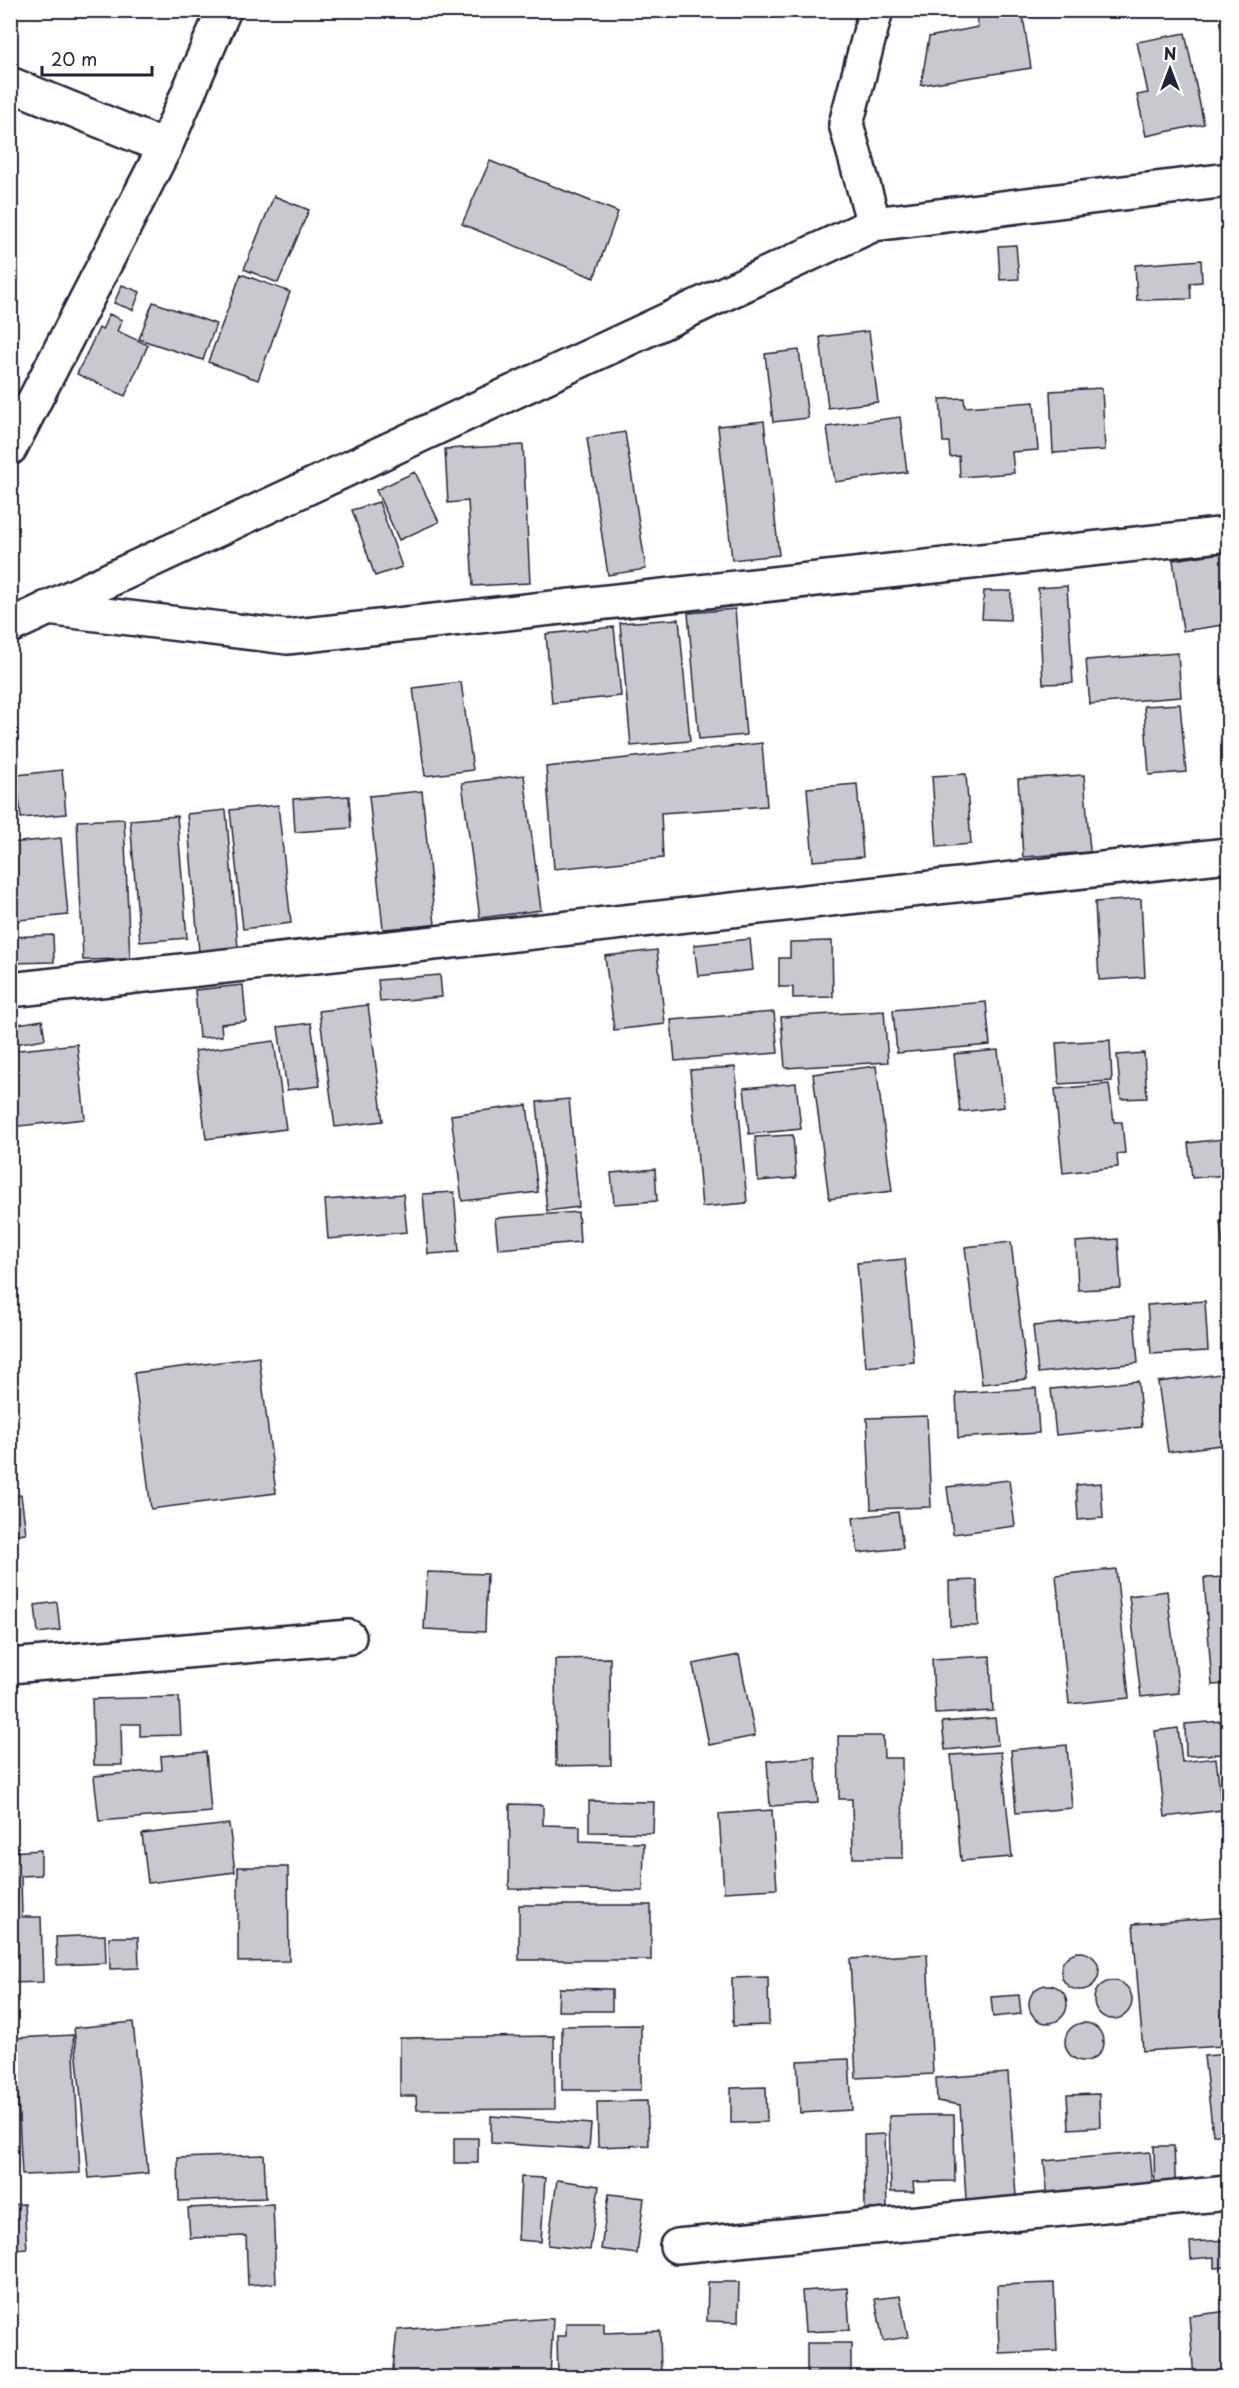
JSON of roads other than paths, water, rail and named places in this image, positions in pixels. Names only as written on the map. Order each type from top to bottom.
[{"type":"street","points":[[10,448],[165,147],[224,10]]},
{"type":"street","points":[[874,225],[846,124],[876,10]]},
{"type":"street","points":[[10,84],[165,147]]},
{"type":"street","points":[[10,626],[874,225],[1228,180]]},
{"type":"street","points":[[47,608],[287,637],[1228,534]]},
{"type":"street","points":[[10,990],[1228,855]]},
{"type":"street","points":[[10,1666],[349,1637]]},
{"type":"street","points":[[677,2246],[1228,2193]]}]
